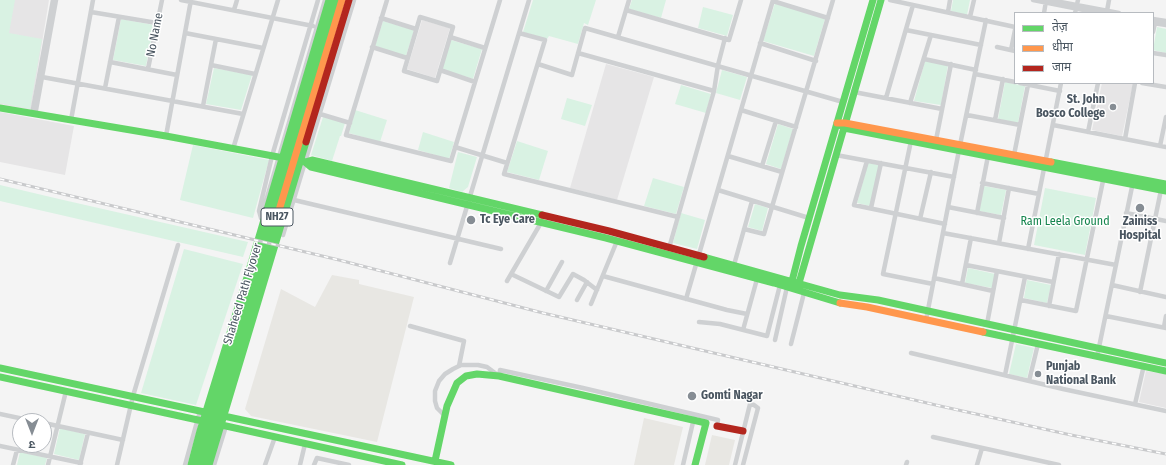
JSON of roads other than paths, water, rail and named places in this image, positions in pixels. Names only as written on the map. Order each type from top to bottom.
[{"type":"main road","name":"Shaheed Path Flyover","points":[[209,434],[336,0]]},
{"type":"main road","name":"Shaheed Path Flyover","points":[[202,455],[342,0]]},
{"type":"main road","points":[[202,455],[349,0]]},
{"type":"main road","points":[[793,285],[809,218],[873,0]]},
{"type":"main road","points":[[793,285],[836,155],[881,0]]},
{"type":"main road","points":[[209,465],[209,434],[245,284],[328,1]]},
{"type":"main road","points":[[0,108],[166,136],[305,162],[312,160],[468,201],[669,248],[757,279],[780,285],[793,285],[804,293],[837,302],[867,307],[1166,371]]},
{"type":"main road","points":[[837,124],[936,140],[988,156],[1045,164],[1164,188]]},
{"type":"main road","points":[[844,125],[911,141],[1014,155],[1045,164]]},
{"type":"main road","points":[[543,219],[616,241],[698,259],[734,265],[793,285],[840,295],[878,300],[1166,363]]},
{"type":"main road","points":[[1,368],[289,430],[433,464],[451,465]]},
{"type":"main road","points":[[433,464],[451,394],[457,383],[466,376],[477,374],[499,376],[706,423],[695,465]]},
{"type":"main road","points":[[0,377],[402,465]]},
{"type":"main road","points":[[717,426],[743,432]]},
{"type":"main road","points":[[287,440],[289,430]]},
{"type":"main road","points":[[191,465],[209,434]]},
{"type":"main road","name":"NH27","points":[[196,465],[202,455]]},
{"type":"main road","name":"NH27","points":[[202,455],[203,465]]},
{"type":"street","points":[[34,114],[33,109],[53,0]]},
{"type":"street","points":[[34,114],[36,110],[56,0]]},
{"type":"street","points":[[71,120],[93,0]]},
{"type":"street","name":"No Name","points":[[148,69],[162,0]]},
{"type":"street","points":[[181,0],[206,2],[234,10],[317,27]]},
{"type":"street","points":[[234,10],[237,0]]},
{"type":"street","points":[[233,148],[278,0]]},
{"type":"street","points":[[286,226],[261,218],[275,156],[318,0]]},
{"type":"street","points":[[284,235],[354,0]]},
{"type":"street","points":[[387,0],[346,135],[451,161],[500,0]]},
{"type":"street","points":[[450,263],[529,0]]},
{"type":"street","points":[[618,37],[629,0]]},
{"type":"street","points":[[626,10],[730,40],[742,0]]},
{"type":"street","points":[[744,229],[764,234],[834,0]]},
{"type":"street","points":[[890,0],[1014,26]]},
{"type":"street","points":[[948,12],[950,0]]},
{"type":"street","points":[[970,17],[974,0]]},
{"type":"street","points":[[1033,0],[1047,1],[1094,12]]},
{"type":"street","points":[[1107,11],[1109,0]]},
{"type":"street","points":[[166,136],[190,1]]},
{"type":"street","points":[[275,156],[317,27],[328,1]]},
{"type":"street","points":[[686,299],[773,1],[828,18]]},
{"type":"street","points":[[1044,12],[1047,1]]},
{"type":"street","points":[[886,98],[913,5]]},
{"type":"street","points":[[1076,7],[1113,12]]},
{"type":"street","points":[[91,12],[157,23]]},
{"type":"street","points":[[105,88],[119,17]]},
{"type":"street","points":[[420,17],[453,27],[436,81],[404,71],[416,29],[420,17]]},
{"type":"street","points":[[381,18],[416,29]]},
{"type":"street","points":[[926,320],[986,20]]},
{"type":"street","points":[[1154,22],[1166,21]]},
{"type":"street","points":[[1154,22],[1166,25]]},
{"type":"street","points":[[538,64],[572,75],[586,28],[751,74],[843,102]]},
{"type":"street","points":[[906,30],[981,45]]},
{"type":"street","points":[[185,33],[263,48]]},
{"type":"street","points":[[519,33],[545,40],[504,174],[678,217]]},
{"type":"street","points":[[910,103],[931,35]]},
{"type":"street","points":[[450,37],[485,48]]},
{"type":"street","points":[[669,248],[714,91],[718,65],[725,38]]},
{"type":"street","points":[[203,106],[216,39]]},
{"type":"street","points":[[997,47],[1013,50],[1014,40]]},
{"type":"street","points":[[760,43],[816,61]]},
{"type":"street","points":[[372,47],[407,58]]},
{"type":"street","points":[[578,53],[714,91]]},
{"type":"street","points":[[1154,53],[1166,55]]},
{"type":"street","points":[[924,59],[951,64],[1002,80],[1014,82]]},
{"type":"street","points":[[110,62],[177,75]]},
{"type":"street","points":[[936,140],[951,64]]},
{"type":"street","points":[[211,65],[255,74]]},
{"type":"street","points":[[440,70],[475,82]]},
{"type":"street","points":[[42,77],[243,114]]},
{"type":"street","points":[[995,120],[1002,80]]},
{"type":"street","points":[[1014,155],[1028,84],[1060,91]]},
{"type":"street","points":[[1028,248],[1061,84]]},
{"type":"street","points":[[1088,132],[1098,84]]},
{"type":"street","points":[[1125,139],[1136,84]]},
{"type":"street","points":[[1148,84],[1166,87]]},
{"type":"street","points":[[854,92],[942,109]]},
{"type":"street","points":[[741,110],[796,127]]},
{"type":"street","points":[[320,114],[350,123]]},
{"type":"street","points":[[966,115],[1020,125]]},
{"type":"street","points":[[1160,146],[1166,117]]},
{"type":"street","points":[[762,166],[776,121]]},
{"type":"street","points":[[1053,125],[1166,147]]},
{"type":"street","points":[[911,141],[883,274],[933,284]]},
{"type":"street","points":[[455,147],[507,163]]},
{"type":"street","points":[[836,155],[954,177]]},
{"type":"street","points":[[728,156],[782,172]]},
{"type":"street","points":[[977,213],[988,156]]},
{"type":"street","points":[[867,160],[854,205],[945,224]]},
{"type":"street","points":[[871,208],[881,163]]},
{"type":"street","points":[[920,219],[931,172]]},
{"type":"street","points":[[1021,300],[1076,311],[1104,176]]},
{"type":"street","points":[[1097,357],[1133,181]]},
{"type":"street","points":[[982,183],[1039,194]]},
{"type":"street","points":[[999,243],[1009,188]]},
{"type":"street","points":[[1140,292],[1164,188]]},
{"type":"street","points":[[718,190],[809,218]]},
{"type":"street","points":[[294,200],[501,250]]},
{"type":"street","points":[[734,265],[752,201]]},
{"type":"street","points":[[948,207],[1004,218]]},
{"type":"street","points":[[1126,213],[1166,221]]},
{"type":"street","points":[[506,281],[543,219]]},
{"type":"street","points":[[943,232],[1116,265]]},
{"type":"street","points":[[962,284],[970,238]]},
{"type":"street","points":[[591,304],[616,241]]},
{"type":"street","points":[[117,465],[133,396],[178,245]]},
{"type":"street","points":[[1049,306],[1059,254]]},
{"type":"street","points":[[546,292],[562,262]]},
{"type":"street","points":[[966,265],[1053,282]]},
{"type":"street","points":[[986,324],[997,271]]},
{"type":"street","points":[[511,274],[559,297],[573,274],[597,290]]},
{"type":"street","points":[[603,276],[727,310],[747,314]]},
{"type":"street","points":[[1005,375],[1025,277]]},
{"type":"street","points":[[934,278],[993,291]]},
{"type":"street","points":[[743,330],[757,279]]},
{"type":"street","points":[[577,300],[587,282]]},
{"type":"street","points":[[700,322],[720,324],[767,336],[780,285]]},
{"type":"street","points":[[775,340],[793,285]]},
{"type":"street","points":[[1112,286],[1166,297]]},
{"type":"street","points":[[791,344],[804,293]]},
{"type":"street","points":[[1106,316],[1165,327],[1166,316]]},
{"type":"street","points":[[410,326],[464,341],[459,366]]},
{"type":"street","points":[[1029,381],[1038,344]]},
{"type":"street","points":[[911,354],[1166,410]]},
{"type":"street","points":[[1135,404],[1145,359]]},
{"type":"street","points":[[445,416],[437,408],[435,401],[435,391],[439,381],[453,368],[461,365],[478,364],[487,367],[499,376],[500,370],[695,414],[718,420],[717,426]]},
{"type":"street","points":[[0,377],[1,368]]},
{"type":"street","points":[[48,465],[66,391]]},
{"type":"street","points":[[734,465],[750,404],[758,408],[743,465]]},
{"type":"street","points":[[185,465],[200,411]]},
{"type":"street","points":[[0,414],[12,417]]},
{"type":"street","points":[[683,465],[695,414]]},
{"type":"street","points":[[52,425],[123,440]]},
{"type":"street","points":[[214,465],[226,426]]},
{"type":"street","points":[[34,453],[81,464],[88,432]]},
{"type":"street","points":[[265,465],[275,437]]},
{"type":"street","points":[[933,437],[1059,465]]},
{"type":"street","points":[[300,465],[305,444]]},
{"type":"street","points":[[0,446],[12,449]]},
{"type":"street","points":[[977,465],[982,448]]},
{"type":"street","points":[[13,465],[16,453]]},
{"type":"street","points":[[314,465],[317,458],[350,465]]},
{"type":"railway","points":[[0,179],[339,260],[543,313],[940,406],[1166,454]]},
{"type":"place","name":"St. John Bosco College","points":[[1113,107]]},
{"type":"place","name":"Zainiss Hospital","points":[[1140,208]]},
{"type":"place","name":"Tc Eye Care","points":[[471,220]]},
{"type":"place","name":"Punjab National Bank","points":[[1038,374]]},
{"type":"place","name":"Gomti Nagar","points":[[692,396]]},
{"type":"park label","name":"Ram Leela Ground","points":[[1065,222]]}]
